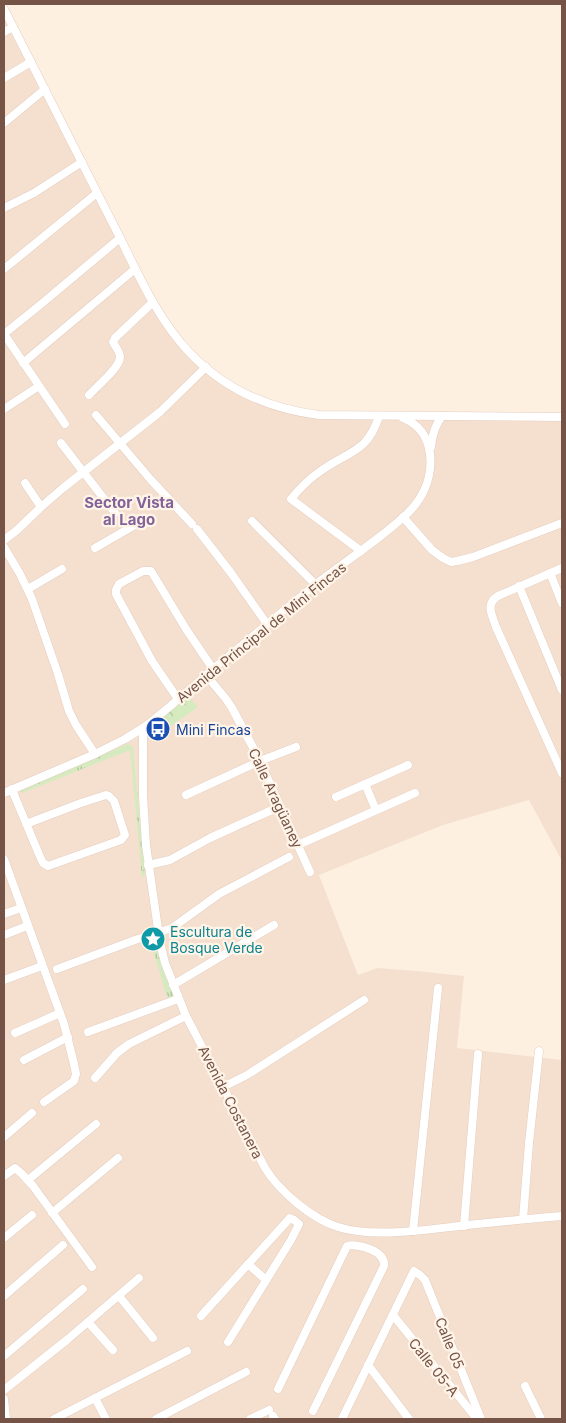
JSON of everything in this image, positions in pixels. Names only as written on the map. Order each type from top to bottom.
[{"type":"street","points":[[4,9],[153,302],[164,320],[189,352],[222,380],[256,399],[282,408],[319,415],[562,417]]},
{"type":"street","points":[[4,32],[13,27]]},
{"type":"street","points":[[4,78],[31,62]]},
{"type":"street","points":[[4,123],[45,89]]},
{"type":"street","points":[[4,208],[34,193],[82,162]]},
{"type":"street","points":[[4,269],[97,193]]},
{"type":"street","points":[[65,424],[4,334],[120,238]]},
{"type":"street","points":[[23,364],[135,268]]},
{"type":"street","points":[[90,394],[113,371],[119,360],[119,352],[113,342],[115,338],[153,302]]},
{"type":"street","points":[[4,540],[41,506],[160,412],[206,367]]},
{"type":"street","points":[[4,410],[39,386]]},
{"type":"street","points":[[96,415],[156,486],[195,526],[227,566],[267,624]]},
{"type":"street","points":[[361,551],[291,499],[310,479],[354,452],[365,443],[374,430],[379,416]]},
{"type":"street","points":[[399,416],[417,426],[423,433],[430,449]]},
{"type":"street","name":"Avenida Principal de Mini Fincas","points":[[8,791],[95,754],[143,728],[267,624],[403,517],[416,505],[424,492],[430,471],[430,449],[434,430],[442,416]]},
{"type":"street","points":[[61,443],[115,514]]},
{"type":"street","points":[[25,483],[41,506]]},
{"type":"street","points":[[403,517],[436,554],[451,562],[473,557],[562,523]]},
{"type":"street","points":[[252,521],[316,585]]},
{"type":"street","points":[[95,548],[140,522]]},
{"type":"street","points":[[4,547],[6,557],[28,589],[69,711],[95,754]]},
{"type":"street","points":[[562,568],[498,596],[492,600],[490,607],[492,617],[562,773]]},
{"type":"street","points":[[28,589],[62,569]]},
{"type":"street","points":[[178,699],[152,661],[123,609],[116,594],[119,584],[143,570],[151,571],[213,669]]},
{"type":"street","points":[[550,573],[562,603]]},
{"type":"street","points":[[519,586],[562,690]]},
{"type":"street","name":"Calle Aragüaney","points":[[206,675],[232,708],[260,761],[310,872]]},
{"type":"street","name":"Avenida Costanera","points":[[143,728],[143,796],[148,865],[158,932],[165,963],[186,1016],[270,1176],[282,1191],[302,1207],[336,1227],[369,1232],[413,1231],[561,1215]]},
{"type":"street","points":[[186,796],[260,761],[296,747]]},
{"type":"street","points":[[336,797],[408,765]]},
{"type":"street","points":[[365,784],[376,810]]},
{"type":"street","points":[[8,791],[26,824],[43,863],[48,866],[120,840],[125,836],[114,801],[109,796],[81,803],[26,824]]},
{"type":"street","points":[[298,845],[415,793]]},
{"type":"street","points":[[148,865],[170,860],[210,838],[272,810]]},
{"type":"street","points":[[57,970],[178,925],[219,894],[289,857]]},
{"type":"street","points":[[4,860],[60,1012],[74,1064],[75,1078],[72,1084],[44,1102]]},
{"type":"street","points":[[4,914],[21,908]]},
{"type":"street","points":[[173,985],[274,925]]},
{"type":"street","points":[[4,935],[27,926]]},
{"type":"street","points":[[4,980],[42,966]]},
{"type":"street","points":[[413,1231],[438,988]]},
{"type":"street","points":[[88,1032],[178,999]]},
{"type":"street","points":[[223,1087],[247,1075],[364,1000]]},
{"type":"street","points":[[16,1033],[60,1012]]},
{"type":"street","points":[[95,1078],[120,1050],[186,1016]]},
{"type":"street","points":[[24,1060],[68,1037]]},
{"type":"street","points":[[523,1219],[539,1051]]},
{"type":"street","points":[[464,1226],[478,1054]]},
{"type":"street","points":[[4,1137],[32,1113]]},
{"type":"street","points":[[28,1180],[96,1124]]},
{"type":"street","points":[[52,1213],[118,1158]]},
{"type":"street","points":[[4,1176],[15,1168],[28,1180],[92,1267]]},
{"type":"street","points":[[294,1220],[302,1207]]},
{"type":"street","points":[[4,1238],[32,1215]]},
{"type":"street","points":[[201,1316],[290,1218],[299,1224],[228,1342]]},
{"type":"street","points":[[368,1249],[369,1232]]},
{"type":"street","points":[[4,1296],[63,1245]]},
{"type":"street","points":[[278,1389],[347,1246],[356,1245],[378,1254],[385,1262],[384,1266],[313,1411]]},
{"type":"street","points":[[248,1264],[266,1280]]},
{"type":"street","name":"Calle 05","points":[[392,1315],[414,1271],[420,1274],[425,1280],[477,1418]]},
{"type":"street","points":[[4,1390],[139,1278]]},
{"type":"street","points":[[4,1356],[83,1289]]},
{"type":"street","points":[[119,1296],[153,1338]]},
{"type":"street","points":[[342,1419],[392,1315]]},
{"type":"street","name":"Calle 05-A","points":[[392,1315],[477,1418]]},
{"type":"street","points":[[88,1322],[112,1350]]},
{"type":"street","points":[[54,1419],[187,1351]]},
{"type":"street","points":[[368,1365],[409,1419]]},
{"type":"street","points":[[156,1419],[246,1372]]},
{"type":"street","points":[[525,1386],[541,1419]]},
{"type":"street","points":[[95,1398],[106,1419]]},
{"type":"street","points":[[4,1403],[6,1419]]},
{"type":"street","points":[[250,1419],[272,1415]]},
{"type":"shaded area","points":[[4,9],[137,271],[189,352],[239,390],[309,414],[562,417],[562,861],[529,800],[443,825],[319,875],[358,975],[377,968],[464,976],[457,1048],[562,1060],[562,1419],[4,1419]]},
{"type":"green space","points":[[184,699],[191,699],[198,707],[161,733],[149,738],[148,734]]},
{"type":"green space","points":[[128,744],[133,747],[145,876],[142,877],[130,750],[22,793],[20,789]]},
{"type":"green space","points":[[155,935],[174,998],[168,1001],[149,937]]},
{"type":"place","name":"Mini Fincas","points":[[158,729]]},
{"type":"place","name":"Escultura de Bosque Verde","points":[[153,939]]},
{"type":"district","name":"Sector Vista al Lago","points":[[129,510]]}]
